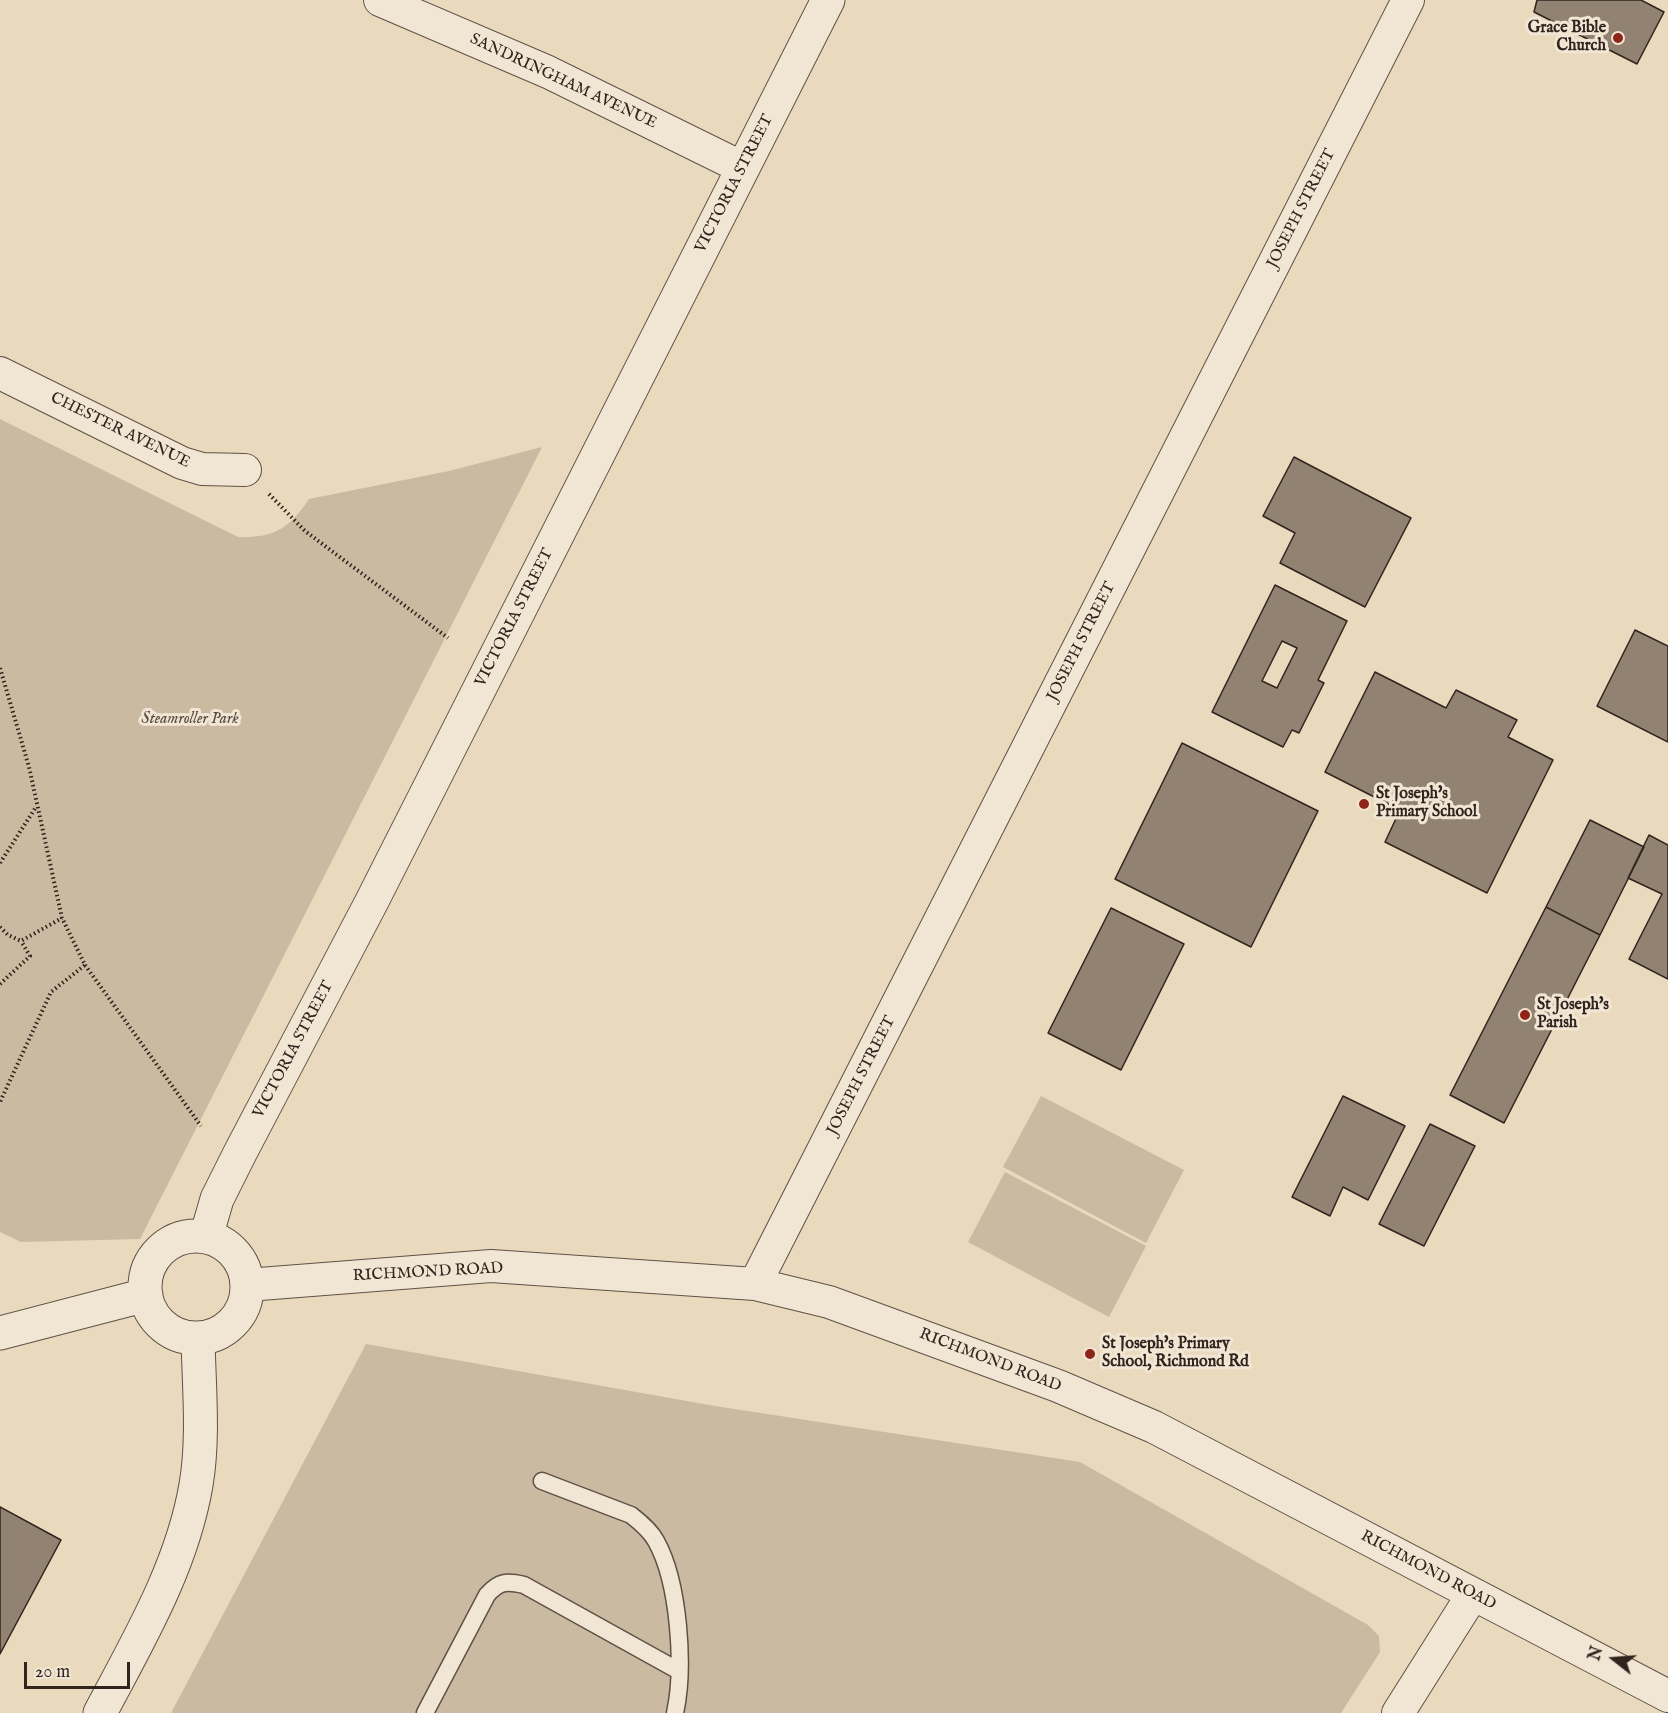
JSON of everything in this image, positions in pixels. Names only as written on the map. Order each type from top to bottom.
[{"type":"street","name":"SANDRINGHAM AVENUE","points":[[380,0],[548,72],[743,168]]},
{"type":"street","name":"VICTORIA STREET","points":[[206,1237],[217,1199],[240,1153],[371,903],[828,0]]},
{"type":"street","name":"JOSEPH STREET","points":[[755,1284],[1407,0]]},
{"type":"street","name":"CHESTER AVENUE","points":[[0,373],[182,463],[202,470],[246,470]]},
{"type":"street","points":[[190,1236],[206,1237],[222,1243],[235,1253],[244,1268],[247,1285],[246,1301],[239,1316],[228,1328],[198,1339],[183,1337],[158,1322],[146,1295],[146,1279],[151,1263],[160,1250],[174,1241],[190,1236]]},
{"type":"street","name":"RICHMOND ROAD","points":[[247,1285],[491,1266],[755,1284],[839,1306],[1109,1407],[1154,1427],[1668,1696]]},
{"type":"street","points":[[0,1333],[146,1295]]},
{"type":"street","points":[[100,1713],[146,1626],[166,1582],[185,1530],[196,1485],[200,1445],[198,1339]]},
{"type":"street","points":[[1398,1713],[1473,1594]]},
{"type":"lane","points":[[542,1481],[631,1515],[643,1523],[656,1539],[669,1571],[675,1605],[679,1671],[679,1692],[675,1713]]},
{"type":"lane","points":[[425,1713],[487,1595],[495,1585],[506,1581],[524,1586],[679,1671]]},
{"type":"path","points":[[246,470],[305,531],[448,638]]},
{"type":"path","points":[[0,668],[29,767],[62,918],[85,965],[201,1126]]},
{"type":"path","points":[[0,863],[36,807]]},
{"type":"path","points":[[21,941],[62,918]]},
{"type":"path","points":[[0,927],[8,935],[21,941],[30,956],[0,984]]},
{"type":"path","points":[[0,1102],[51,992],[85,965]]},
{"type":"green space","name":"Steamroller Park","points":[[0,419],[238,537],[261,536],[280,530],[295,518],[309,499],[449,471],[542,447],[140,1239],[21,1242],[0,1232]]},
{"type":"green space","points":[[1041,1096],[1184,1170],[1146,1243],[1003,1167]]},
{"type":"green space","points":[[1005,1172],[1146,1246],[1109,1317],[968,1242]]},
{"type":"green space","points":[[366,1344],[715,1406],[1080,1462],[1368,1625],[1379,1636],[1380,1652],[1341,1713],[171,1713]]},
{"type":"building","name":"Grace Bible Church","points":[[1537,0],[1641,0],[1664,12],[1637,64],[1534,12]]},
{"type":"building","points":[[1294,457],[1411,518],[1365,607],[1280,563],[1295,533],[1263,516]]},
{"type":"building","points":[[1275,585],[1347,621],[1318,680],[1324,683],[1299,733],[1292,730],[1283,747],[1212,712]],"holes":[[[1282,641],[1297,648],[1277,688],[1262,681]]]},
{"type":"building","points":[[1635,630],[1668,646],[1668,742],[1597,706]]},
{"type":"building","points":[[1375,672],[1446,708],[1456,690],[1517,720],[1508,737],[1553,760],[1487,893],[1385,842],[1400,810],[1325,772]]},
{"type":"building","points":[[1182,743],[1318,811],[1251,947],[1115,879]]},
{"type":"building","points":[[1590,820],[1644,847],[1600,935],[1546,907]]},
{"type":"building","points":[[1649,835],[1668,845],[1668,979],[1629,959],[1662,894],[1628,878]]},
{"type":"building","name":"St Joseph's Parish","points":[[1546,907],[1600,935],[1504,1123],[1450,1095]]},
{"type":"building","points":[[1111,908],[1184,944],[1121,1070],[1048,1033]]},
{"type":"building","points":[[1343,1096],[1405,1126],[1368,1200],[1343,1187],[1330,1216],[1292,1197]]},
{"type":"building","points":[[1430,1124],[1475,1146],[1424,1246],[1379,1224]]},
{"type":"building","points":[[0,1507],[61,1540],[0,1654]]},
{"type":"place","name":"Grace Bible Church","points":[[1618,38]]},
{"type":"place","name":"St Joseph's Primary School","points":[[1364,804]]},
{"type":"place","name":"St Joseph's Parish","points":[[1525,1015]]},
{"type":"place","name":"St Joseph's Primary School, Richmond Rd","points":[[1090,1354]]}]
